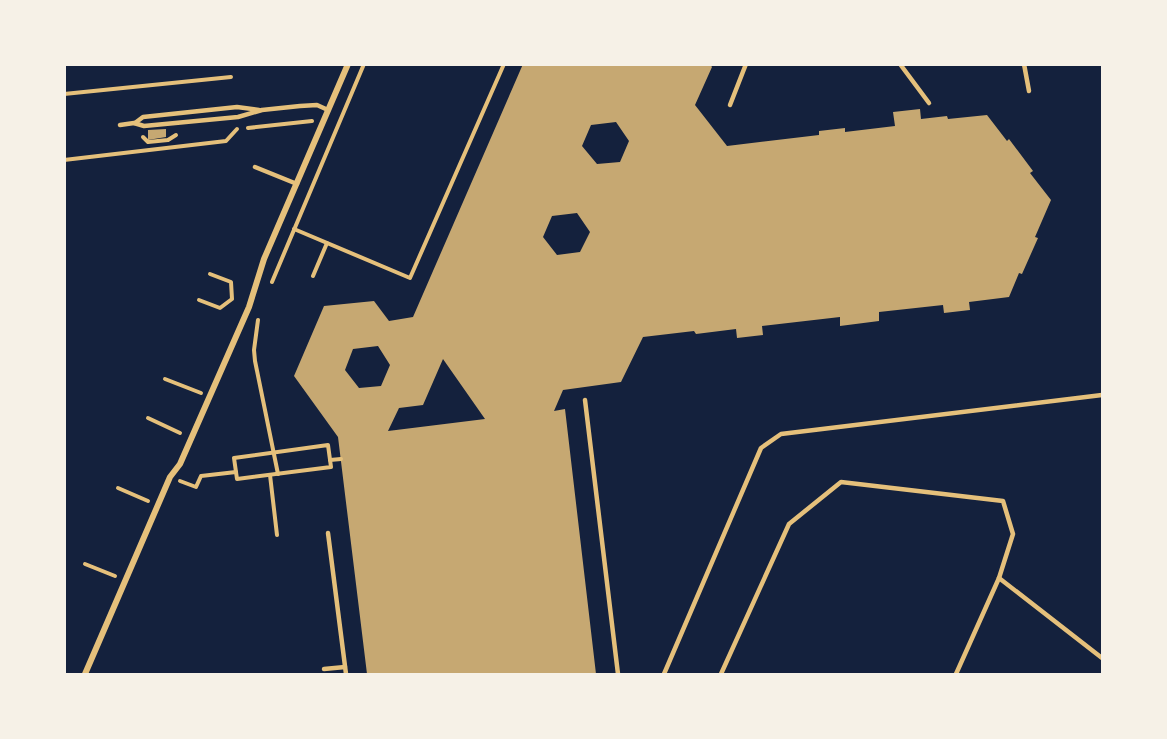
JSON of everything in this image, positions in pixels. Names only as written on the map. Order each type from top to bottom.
[{"type":"street","points":[[84,675],[170,477],[180,464],[249,307],[264,259],[348,64]]},
{"type":"lane","points":[[730,105],[746,64]]},
{"type":"lane","points":[[900,64],[929,103]]},
{"type":"lane","points":[[1024,64],[1029,91]]},
{"type":"lane","points":[[120,125],[134,123],[144,126],[238,117],[262,110],[317,105],[328,110]]},
{"type":"lane","points":[[134,123],[143,117],[237,107],[262,110]]},
{"type":"lane","points":[[255,167],[297,184]]},
{"type":"lane","points":[[664,675],[761,448],[781,434],[1102,395]]},
{"type":"lane","points":[[585,400],[618,675]]},
{"type":"lane","points":[[721,675],[789,524],[841,482],[1003,501],[1013,534],[999,578],[956,675]]},
{"type":"lane","points":[[328,533],[346,675]]},
{"type":"lane","points":[[999,578],[1102,658]]},
{"type":"lane","points":[[324,669],[345,667]]},
{"type":"path","points":[[268,290],[364,64]]},
{"type":"path","points":[[294,229],[410,278],[504,64]]},
{"type":"path","points":[[64,94],[231,77]]},
{"type":"path","points":[[64,160],[226,141],[237,129],[324,119]]},
{"type":"path","points":[[313,276],[327,243]]},
{"type":"path","points":[[199,300],[220,308],[232,299],[231,282],[210,274]]},
{"type":"path","points":[[260,311],[254,350],[255,361],[278,474]]},
{"type":"path","points":[[165,379],[209,397]]},
{"type":"path","points":[[148,418],[192,438]]},
{"type":"path","points":[[328,445],[331,468],[237,479],[234,458],[274,453],[328,445]]},
{"type":"path","points":[[330,460],[341,459]]},
{"type":"path","points":[[194,474],[201,476],[236,472]]},
{"type":"path","points":[[270,475],[278,536]]},
{"type":"path","points":[[170,477],[196,487],[201,476]]},
{"type":"path","points":[[183,482],[185,477]]},
{"type":"path","points":[[118,488],[159,505]]},
{"type":"path","points":[[85,564],[125,580]]},
{"type":"building","points":[[523,64],[710,64],[712,67],[695,105],[727,146],[819,135],[819,131],[845,128],[845,132],[895,126],[893,112],[920,109],[921,119],[987,115],[1007,141],[1009,139],[1033,171],[1030,173],[1051,200],[1035,237],[1038,238],[1009,297],[969,302],[970,310],[944,313],[943,305],[879,312],[879,321],[840,326],[840,317],[762,326],[763,335],[737,338],[736,329],[643,337],[621,382],[563,390],[554,411],[565,409],[596,674],[367,674],[338,437],[294,376],[324,306],[374,301],[389,321],[413,317]],"holes":[[[616,122],[629,141],[620,162],[597,164],[582,146],[591,125]],[[577,213],[590,232],[580,252],[557,255],[543,237],[552,216]],[[378,346],[390,365],[381,386],[359,388],[345,370],[353,349]],[[443,359],[485,419],[388,431],[399,408],[423,405]]]},
{"type":"building","points":[[166,129],[166,137],[148,140],[148,130]]}]
